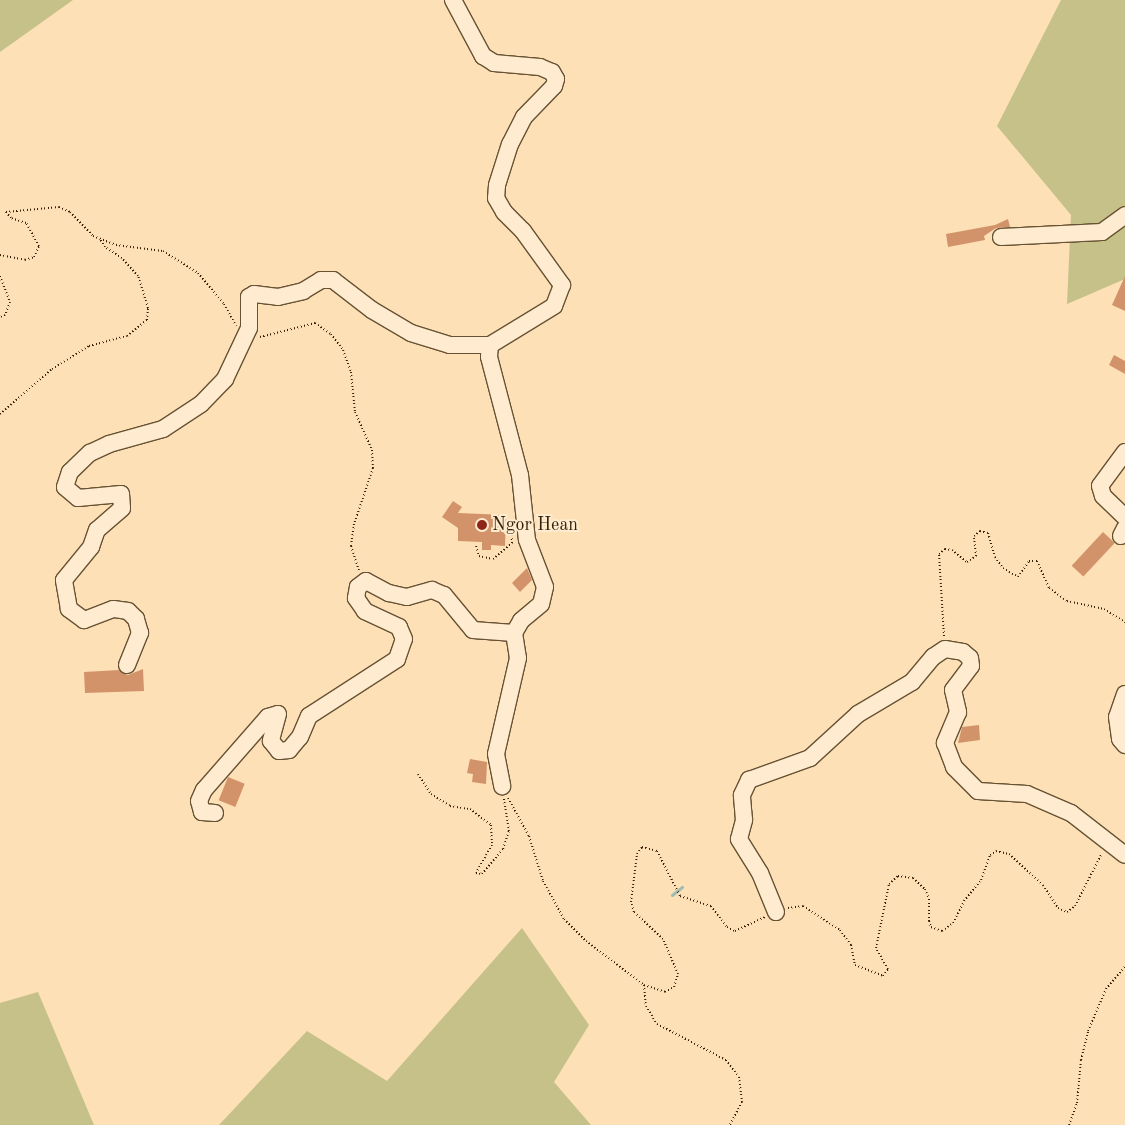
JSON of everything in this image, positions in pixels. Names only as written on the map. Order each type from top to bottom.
[{"type":"street","points":[[127,665],[140,633],[136,619],[128,611],[113,609],[84,620],[69,609],[64,580],[90,547],[97,530],[122,508],[121,494],[78,498],[65,486],[70,472],[90,454],[109,444],[164,429],[201,404],[225,380],[249,328],[249,297],[254,294],[278,297],[303,291],[321,280],[333,280],[372,310],[411,333],[450,344],[484,348],[542,314],[559,300],[562,285],[558,277],[523,231],[504,212],[496,198],[497,185],[510,144],[528,112],[554,86],[556,79],[552,72],[540,67],[494,63],[483,56],[453,0]]},
{"type":"street","points":[[1001,237],[1102,232],[1125,214],[1125,206]]},
{"type":"street","points":[[484,348],[489,357],[520,475],[527,540],[542,573],[544,596],[541,604],[516,626],[514,633],[518,658],[496,754],[502,786]]},
{"type":"street","points":[[1125,452],[1100,486],[1102,496],[1125,517]]},
{"type":"street","points":[[215,813],[202,812],[199,802],[204,790],[268,717],[278,714],[271,741],[279,751],[289,750],[300,737],[309,716],[397,659],[404,639],[399,627],[365,611],[356,598],[358,587],[366,581],[389,593],[407,597],[432,590],[444,595],[474,630],[514,633]]},
{"type":"street","points":[[776,912],[760,873],[739,839],[744,820],[742,795],[749,780],[810,758],[858,714],[912,682],[933,657],[945,649],[962,652],[970,658],[971,666],[953,690],[958,712],[945,743],[954,767],[978,791],[1028,794],[1072,813],[1109,840],[1125,856]]},
{"type":"street","points":[[1125,694],[1117,716],[1120,739],[1125,745]]},
{"type":"path","points":[[0,255],[25,260],[34,257],[39,246],[26,223],[11,218],[6,212],[12,209],[59,207],[70,212],[93,236],[116,244],[163,251],[198,273],[224,304],[244,336],[256,338],[315,323],[331,334],[343,350],[351,372],[355,412],[372,450],[373,468],[354,524],[351,546],[357,567],[366,581]]},
{"type":"path","points":[[0,414],[52,369],[89,346],[127,336],[147,320],[148,308],[138,276],[122,258],[105,247],[100,238]]},
{"type":"path","points":[[0,276],[10,302],[5,315],[0,317]]},
{"type":"path","points":[[476,546],[479,556],[485,560],[504,552],[512,543],[512,521]]},
{"type":"path","points":[[945,649],[939,554],[945,549],[952,550],[967,562],[976,556],[974,536],[980,531],[988,533],[995,557],[1011,573],[1018,577],[1030,561],[1037,561],[1049,588],[1067,601],[1104,609],[1125,622]]},
{"type":"path","points":[[418,774],[431,794],[450,806],[470,809],[491,825],[492,846],[476,873],[482,874],[503,849],[509,831],[502,786]]},
{"type":"path","points":[[502,786],[529,836],[543,881],[564,919],[586,941],[644,985],[665,992],[674,987],[678,974],[664,939],[634,912],[630,902],[636,854],[642,847],[657,851],[673,888],[680,896],[712,906],[727,927],[735,931],[794,905],[814,912],[840,930],[848,940],[855,965],[883,976],[888,969],[876,948],[889,884],[898,876],[913,878],[925,889],[929,899],[929,921],[936,930],[942,931],[953,923],[964,901],[980,880],[990,855],[1002,852],[1043,885],[1058,908],[1067,912],[1075,906],[1096,871],[1109,840]]},
{"type":"path","points":[[1069,1125],[1077,1103],[1081,1060],[1088,1031],[1106,989],[1125,966]]},
{"type":"path","points":[[644,985],[646,1006],[657,1024],[726,1060],[739,1077],[742,1102],[730,1125]]},
{"type":"shaded area","points":[[0,0],[73,0],[0,52]]},
{"type":"shaded area","points":[[1061,0],[1125,0],[1125,279],[1067,304],[1071,215],[997,126]]},
{"type":"shaded area","points":[[522,928],[589,1025],[554,1082],[591,1125],[219,1125],[307,1031],[387,1081]]},
{"type":"shaded area","points":[[38,992],[94,1125],[0,1125],[0,1003]]},
{"type":"building","points":[[1008,219],[1010,227],[996,228],[984,236],[985,240],[948,247],[946,234],[995,225]]},
{"type":"building","points":[[1125,276],[1125,311],[1112,305]]},
{"type":"building","points":[[1114,355],[1125,361],[1125,374],[1109,365]]},
{"type":"building","name":"Ngor Hean","points":[[453,501],[462,507],[458,513],[506,515],[505,546],[491,545],[491,550],[482,550],[482,542],[458,541],[458,528],[442,517]]},
{"type":"building","points":[[1103,532],[1115,543],[1083,577],[1072,566]]},
{"type":"building","points":[[527,568],[532,580],[520,592],[512,583]]},
{"type":"building","points":[[143,669],[144,691],[85,693],[84,672],[119,670],[128,675]]},
{"type":"building","points":[[979,725],[980,740],[958,743],[962,727]]},
{"type":"building","points":[[470,759],[487,762],[486,784],[472,782],[473,774],[467,773]]},
{"type":"building","points":[[228,777],[245,784],[235,807],[219,800]]},
{"type":"waterway","points":[[672,895],[682,887]]},
{"type":"place","name":"Ngor Hean","points":[[482,525]]}]
